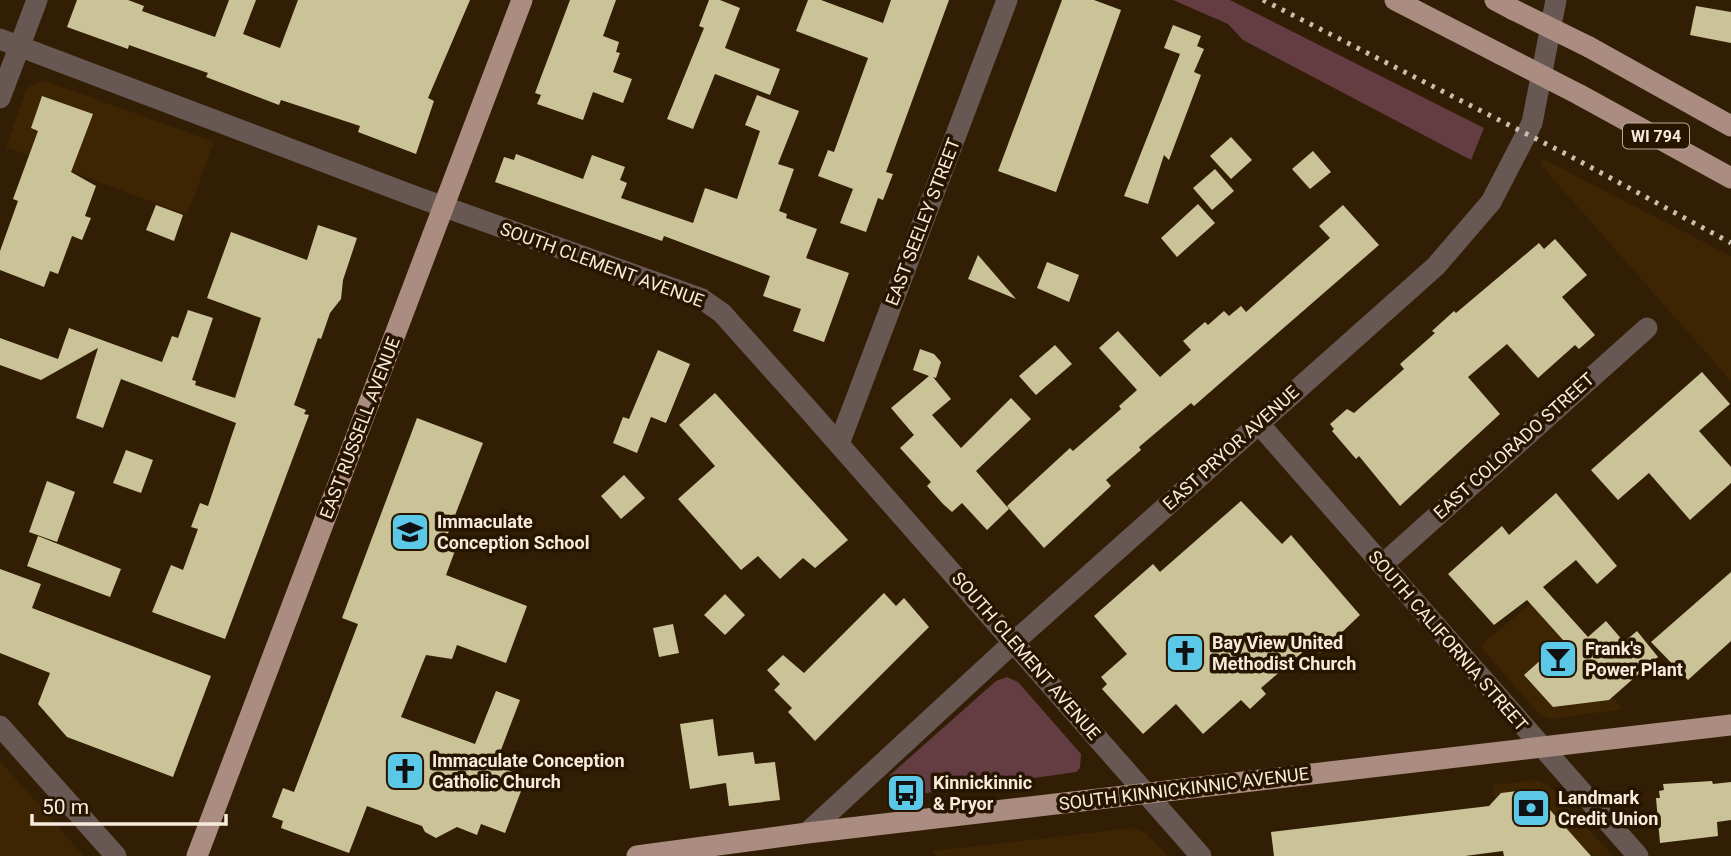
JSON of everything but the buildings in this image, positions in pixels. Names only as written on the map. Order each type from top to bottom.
[{"type":"main road","name":"EAST RUSSELL AVENUE","points":[[197,856],[522,0]]},
{"type":"main road","name":"WI 794","points":[[1395,0],[1580,95],[1731,178]]},
{"type":"main road","name":"WI 794","points":[[1503,4],[1589,47],[1731,126]]},
{"type":"main road","name":"SOUTH KINNICKINNIC AVENUE","points":[[648,855],[807,833],[1543,750],[1731,725]]},
{"type":"street","points":[[0,98],[10,43],[37,0]]},
{"type":"street","name":"EAST SEELEY STREET","points":[[839,444],[1007,0]]},
{"type":"street","name":"EAST PRYOR AVENUE","points":[[807,833],[1013,642],[1436,266],[1491,202],[1532,123],[1556,0]]},
{"type":"street","name":"SOUTH CLEMENT AVENUE","points":[[10,43],[444,206],[702,299],[722,313],[1201,856]]},
{"type":"street","name":"EAST COLORADO STREET","points":[[1382,565],[1647,328]]},
{"type":"street","name":"SOUTH CALIFORNIA STREET","points":[[1259,424],[1638,856]]},
{"type":"street","points":[[0,726],[116,856]]},
{"type":"shaded area","points":[[1173,0],[1230,0],[1484,128],[1471,160],[1243,40],[1228,24]]},
{"type":"shaded area","points":[[43,80],[214,142],[187,215],[6,147],[27,88]]},
{"type":"shaded area","points":[[1543,159],[1731,256],[1731,381],[1541,165]]},
{"type":"shaded area","points":[[1530,604],[1623,709],[1551,719],[1540,715],[1480,646]]},
{"type":"shaded area","points":[[1007,677],[1018,682],[1081,754],[1080,768],[1076,772],[898,797],[892,793],[887,782],[890,775],[996,681]]},
{"type":"shaded area","points":[[0,761],[84,856],[0,856]]},
{"type":"shaded area","points":[[1536,780],[1548,785],[1613,856],[1502,856],[1493,785]]},
{"type":"shaded area","points":[[1133,828],[1146,833],[1168,856],[936,856],[932,851]]},
{"type":"railway","points":[[1263,0],[1568,155],[1731,243]]},
{"type":"place","name":"Immaculate Conception School","points":[[410,532]]},
{"type":"place","name":"Bay View United Methodist Church","points":[[1185,653]]},
{"type":"place","name":"Frank's Power Plant","points":[[1558,659]]},
{"type":"place","name":"Immaculate Conception Catholic Church","points":[[405,771]]},
{"type":"place","name":"Kinnickinnic & Pryor","points":[[906,793]]},
{"type":"place","name":"Landmark Credit Union","points":[[1531,808]]}]
